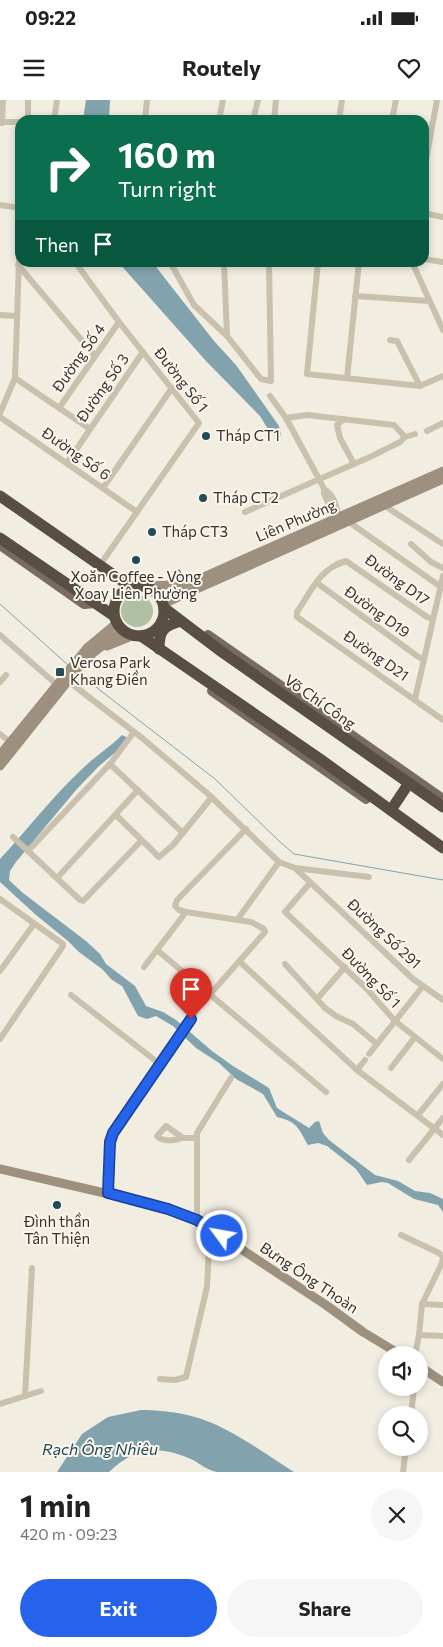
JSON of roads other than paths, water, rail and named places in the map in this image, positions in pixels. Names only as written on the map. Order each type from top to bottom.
[{"type":"highway","points":[[0,496],[129,585],[145,586],[163,604],[163,616],[160,624],[141,637]]},
{"type":"highway","points":[[0,538],[95,603],[115,620],[320,759],[443,848]]},
{"type":"highway","points":[[95,603],[108,600],[112,595],[116,586],[115,576]]},
{"type":"highway","points":[[115,620],[113,596],[129,585]]},
{"type":"highway","name":"Võ Chí Công","points":[[163,604],[181,621],[443,807]]},
{"type":"highway","points":[[159,649],[159,638],[162,630],[170,624],[181,621]]},
{"type":"highway","points":[[392,810],[409,783]]},
{"type":"main road","points":[[0,491],[27,513]]},
{"type":"main road","points":[[0,545],[84,604],[95,603]]},
{"type":"main road","name":"Võ Chí Công","points":[[181,621],[190,622],[443,799]]},
{"type":"main road","points":[[159,649],[163,657],[178,668],[407,827],[415,829]]},
{"type":"street","points":[[3,100],[1,122],[15,122]]},
{"type":"street","points":[[28,100],[28,115]]},
{"type":"street","points":[[54,115],[56,100]]},
{"type":"street","points":[[146,115],[147,100]]},
{"type":"street","points":[[220,115],[223,100]]},
{"type":"street","points":[[254,115],[258,100]]},
{"type":"street","points":[[274,115],[276,100]]},
{"type":"street","points":[[340,115],[342,100]]},
{"type":"street","points":[[393,115],[396,100]]},
{"type":"street","points":[[429,144],[437,100]]},
{"type":"street","points":[[0,205],[15,207]]},
{"type":"street","points":[[429,214],[443,218]]},
{"type":"street","points":[[429,260],[443,262]]},
{"type":"street","points":[[0,415],[15,378],[18,267]]},
{"type":"street","points":[[20,267],[95,356]]},
{"type":"street","name":"Đường Số 1","points":[[79,267],[119,322],[199,423],[100,565]]},
{"type":"street","points":[[173,267],[194,305],[227,336],[261,379],[270,381],[270,267]]},
{"type":"street","points":[[224,267],[227,336]]},
{"type":"street","points":[[318,267],[307,374],[420,386],[443,376]]},
{"type":"street","points":[[347,378],[358,267]]},
{"type":"street","points":[[414,267],[443,330]]},
{"type":"street","points":[[355,296],[429,300]]},
{"type":"street","points":[[0,315],[16,316]]},
{"type":"street","name":"Đường Số 4","points":[[59,408],[119,322]]},
{"type":"street","points":[[390,340],[398,341],[420,386]]},
{"type":"street","name":"Đường Số 3","points":[[67,463],[143,352]]},
{"type":"street","points":[[15,378],[90,429]]},
{"type":"street","points":[[103,488],[172,388]]},
{"type":"street","points":[[270,396],[286,418],[320,479],[324,494],[332,510],[342,519],[441,587]]},
{"type":"street","name":"Đường Số 6","points":[[0,415],[137,512]]},
{"type":"street","points":[[286,418],[307,415],[394,425],[405,437]]},
{"type":"street","points":[[344,419],[337,425],[340,438],[354,464]]},
{"type":"street","points":[[428,430],[443,423]]},
{"type":"street","points":[[245,512],[354,464],[400,442],[405,437],[415,434]]},
{"type":"street","name":"Liên Phường","points":[[163,604],[443,471]]},
{"type":"street","name":"Liên Phường","points":[[163,604],[199,579],[342,519],[384,506],[443,480]]},
{"type":"street","points":[[384,506],[443,544]]},
{"type":"street","points":[[411,544],[431,562],[443,568]]},
{"type":"street","name":"Đường D17","points":[[316,583],[329,568],[346,561],[433,620]]},
{"type":"street","points":[[415,699],[443,576]]},
{"type":"street","points":[[145,586],[165,586],[199,579]]},
{"type":"street","name":"Đường D21","points":[[316,583],[297,612],[297,617],[443,720]]},
{"type":"street","name":"Đường D19","points":[[316,583],[424,660]]},
{"type":"street","points":[[93,653],[115,620]]},
{"type":"street","points":[[0,755],[77,664],[87,648],[115,620]]},
{"type":"street","points":[[0,635],[134,732],[212,797],[280,862],[295,868],[369,877]]},
{"type":"street","points":[[77,664],[107,646],[141,637]]},
{"type":"street","points":[[0,682],[6,675]]},
{"type":"street","points":[[0,766],[62,680]]},
{"type":"street","points":[[27,850],[110,764],[134,732]]},
{"type":"street","points":[[0,734],[10,742]]},
{"type":"street","points":[[110,764],[183,833]]},
{"type":"street","points":[[57,878],[138,790]]},
{"type":"street","points":[[116,815],[159,858],[173,845],[212,797]]},
{"type":"street","points":[[108,1193],[110,1142],[113,1133],[179,1039],[197,1009],[265,932],[260,925],[251,922],[186,912],[177,908],[175,903],[246,829]]},
{"type":"street","points":[[15,839],[83,901],[141,841]]},
{"type":"street","points":[[237,920],[280,862]]},
{"type":"street","name":"Đường Số 291","points":[[295,868],[423,986],[443,1000]]},
{"type":"street","name":"Đường Số 1","points":[[310,883],[285,912],[345,967],[396,1021],[443,1059]]},
{"type":"street","points":[[0,899],[63,944],[62,949],[0,1039]]},
{"type":"street","points":[[144,967],[186,912]]},
{"type":"street","points":[[0,971],[34,924]]},
{"type":"street","points":[[157,950],[326,1092]]},
{"type":"street","points":[[240,962],[357,1070],[443,1135]]},
{"type":"street","points":[[285,964],[330,1013],[353,1024],[377,1044]]},
{"type":"street","points":[[317,999],[345,967]]},
{"type":"street","points":[[357,1070],[423,986]]},
{"type":"street","points":[[71,995],[161,1065]]},
{"type":"street","points":[[391,1068],[415,1037]]},
{"type":"street","points":[[197,1220],[197,1133],[231,1078]]},
{"type":"street","points":[[418,1115],[443,1084]]},
{"type":"street","points":[[409,1160],[443,1118]]},
{"type":"street","points":[[182,1138],[197,1138]]},
{"type":"street","name":"Bưng Ông Thoàn","points":[[0,1169],[108,1193],[168,1209],[197,1220],[387,1346]]},
{"type":"street","points":[[160,1379],[174,1380],[186,1377],[207,1287],[210,1228]]},
{"type":"street","points":[[401,1235],[439,1253],[443,1258],[422,1304],[417,1346]]},
{"type":"street","points":[[25,1396],[32,1268]]},
{"type":"street","points":[[422,1304],[443,1305]]},
{"type":"street","points":[[419,1335],[443,1336]]},
{"type":"street","points":[[428,1372],[443,1382]]},
{"type":"street","points":[[0,1404],[41,1391]]},
{"type":"street","points":[[403,1472],[405,1456]]},
{"type":"water","points":[[86,100],[110,100],[109,115],[84,115]]},
{"type":"water","points":[[123,267],[156,267],[214,341],[236,365],[279,426],[281,434],[279,441],[260,416],[206,361]]},
{"type":"water","points":[[122,735],[128,738],[76,790],[16,862],[10,871],[9,880],[86,941],[100,954],[106,964],[135,986],[146,1006],[163,1012],[176,1020],[212,1051],[269,1088],[277,1108],[309,1128],[319,1121],[323,1133],[329,1140],[375,1175],[398,1181],[415,1191],[430,1193],[443,1199],[443,1212],[438,1205],[414,1199],[388,1183],[382,1182],[367,1185],[356,1169],[327,1146],[318,1143],[308,1145],[297,1126],[277,1117],[263,1094],[236,1079],[219,1063],[196,1048],[173,1026],[156,1016],[147,1019],[138,1016],[122,986],[79,952],[0,882],[0,859],[70,780]]},
{"type":"water","name":"Rạch Ông Nhiêu","points":[[141,1410],[175,1413],[208,1421],[246,1441],[294,1472],[217,1472],[181,1455],[159,1450],[139,1453],[129,1457],[109,1472],[57,1472],[82,1434],[108,1417]]},
{"type":"waterway","points":[[0,604],[68,665]]},
{"type":"waterway","points":[[79,674],[215,779],[294,854],[443,880]]},
{"type":"place","name":"Tháp CT1","points":[[206,436]]},
{"type":"place","name":"Tháp CT2","points":[[203,498]]},
{"type":"place","name":"Tháp CT3","points":[[152,532]]},
{"type":"place","name":"Xoăn Coffee - Vòng Xoay Liên Phường","points":[[136,560]]},
{"type":"place","name":"Verosa Park Khang Điền","points":[[60,672]]},
{"type":"place","name":"Đình thần Tân Thiện","points":[[57,1205]]}]
